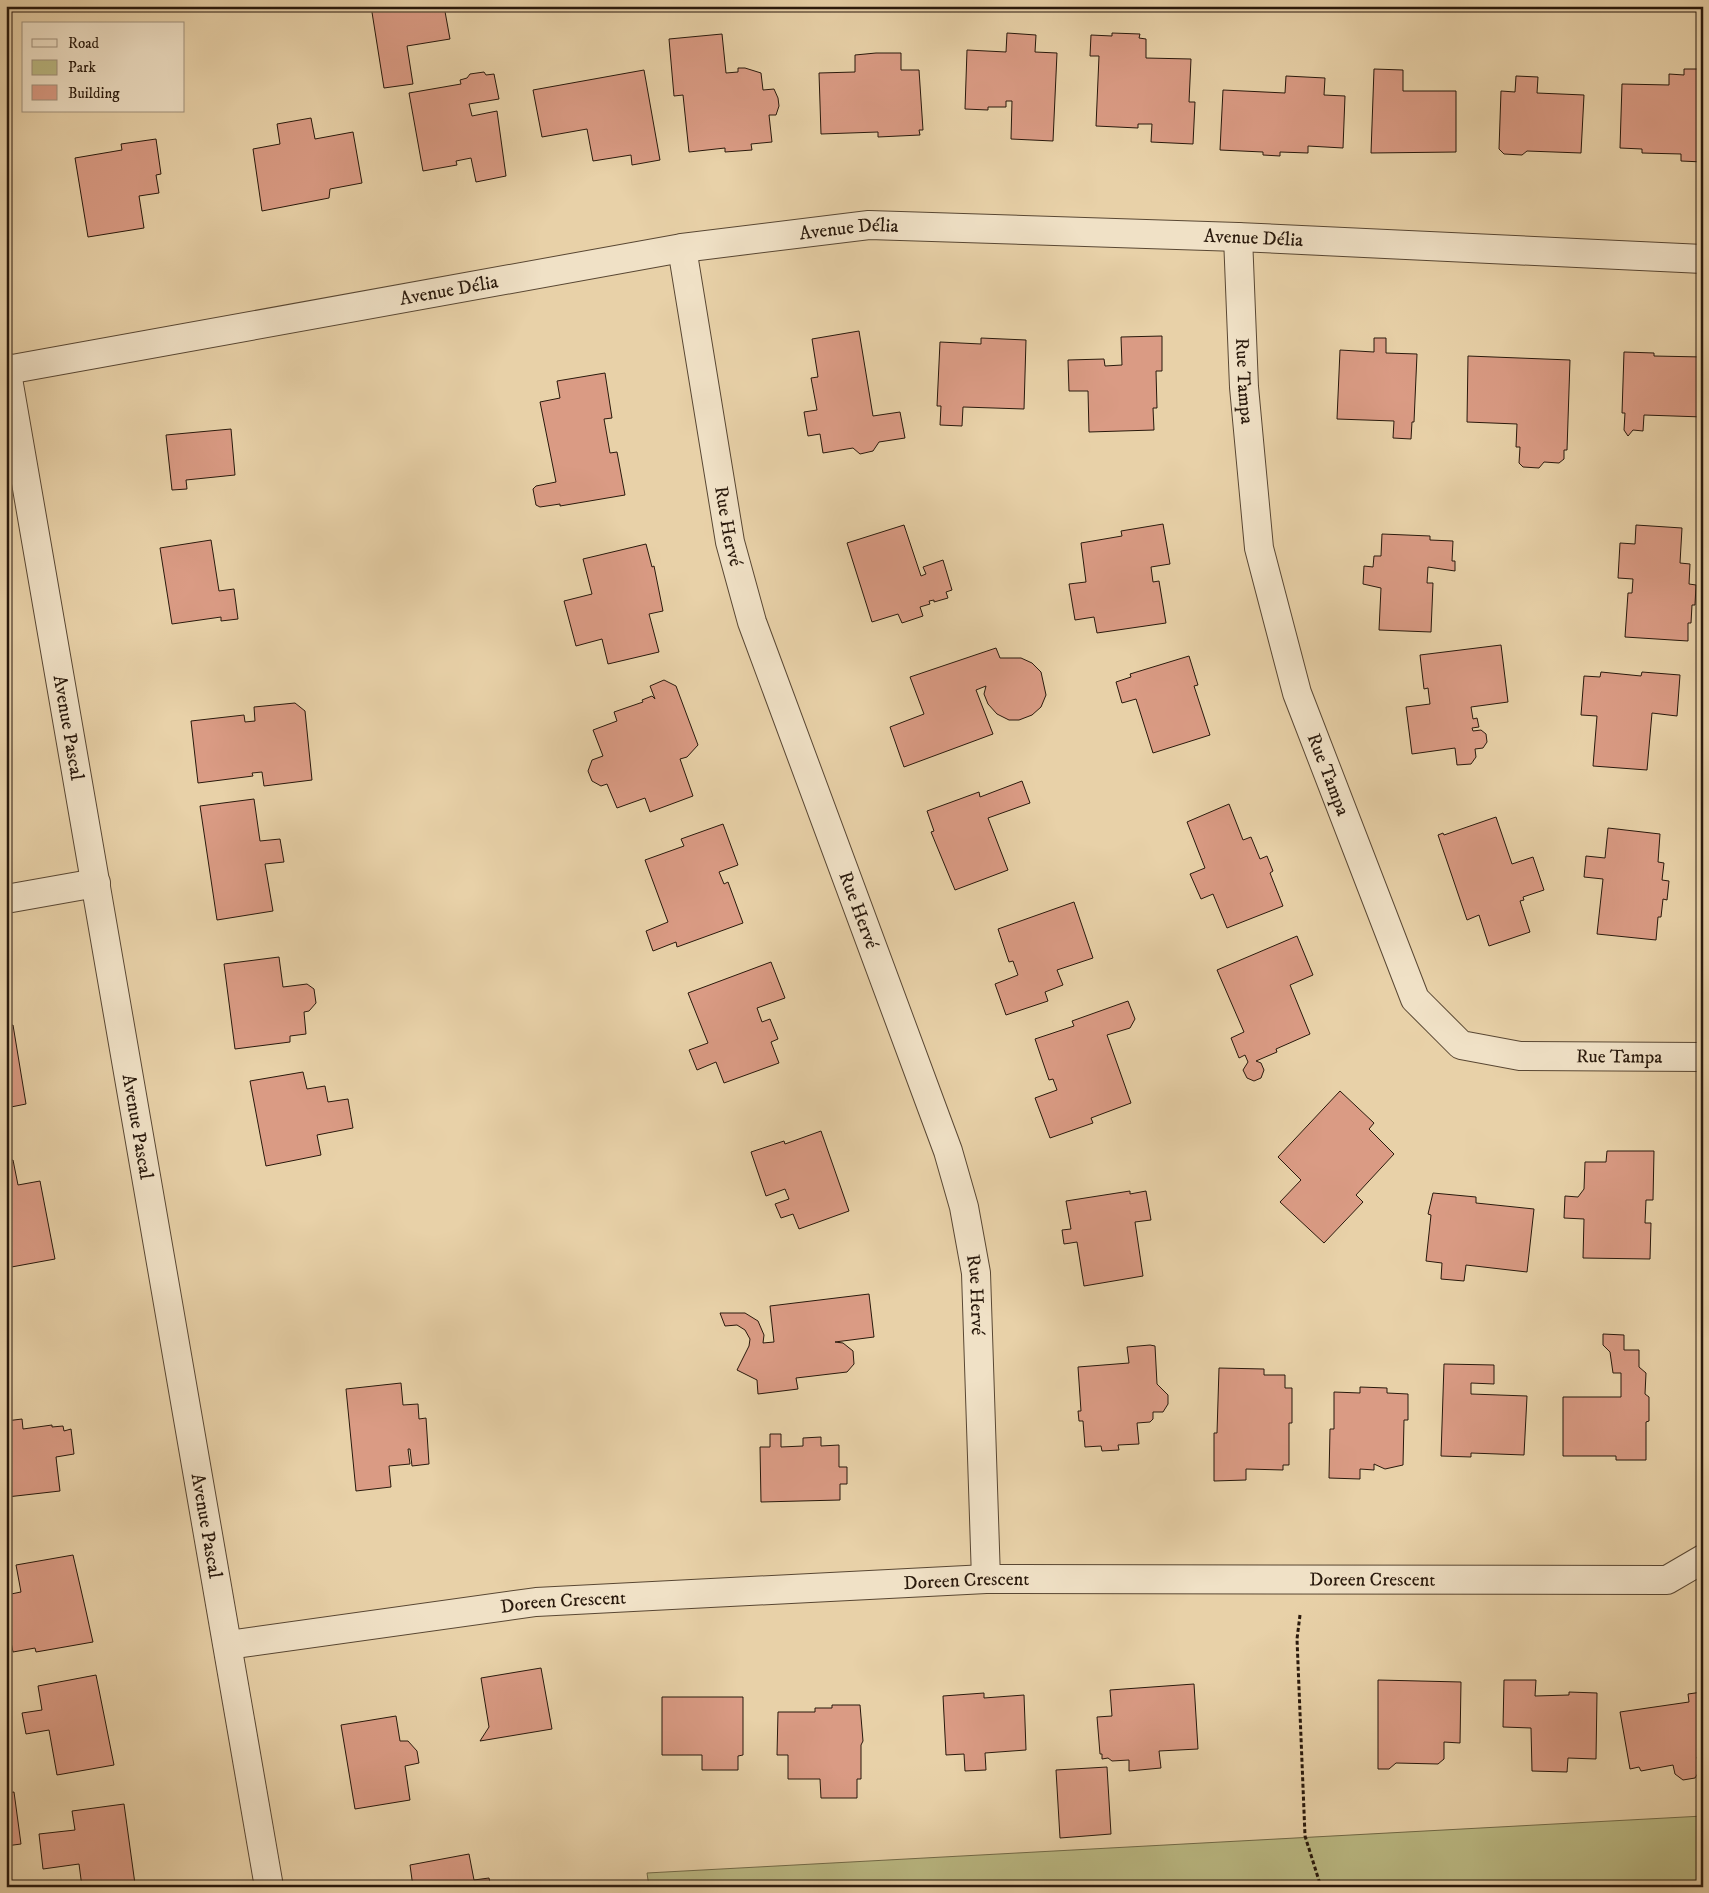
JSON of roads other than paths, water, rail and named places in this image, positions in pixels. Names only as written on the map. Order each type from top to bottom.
[{"type":"street","name":"Avenue Délia","points":[[6,368],[682,248],[869,224],[1238,237],[1703,259]]},
{"type":"street","name":"Rue Tampa","points":[[1238,237],[1244,387],[1258,548],[1297,693],[1415,999],[1461,1045],[1520,1056],[1703,1057]]},
{"type":"street","name":"Rue Hervé","points":[[682,248],[730,542],[752,622],[948,1151],[964,1207],[976,1273],[986,1579]]},
{"type":"street","name":"Avenue Pascal","points":[[6,368],[269,1887]]},
{"type":"street","points":[[6,899],[96,883]]},
{"type":"street","name":"Doreen Crescent","points":[[228,1645],[536,1602],[986,1579],[1667,1580],[1703,1559]]}]
